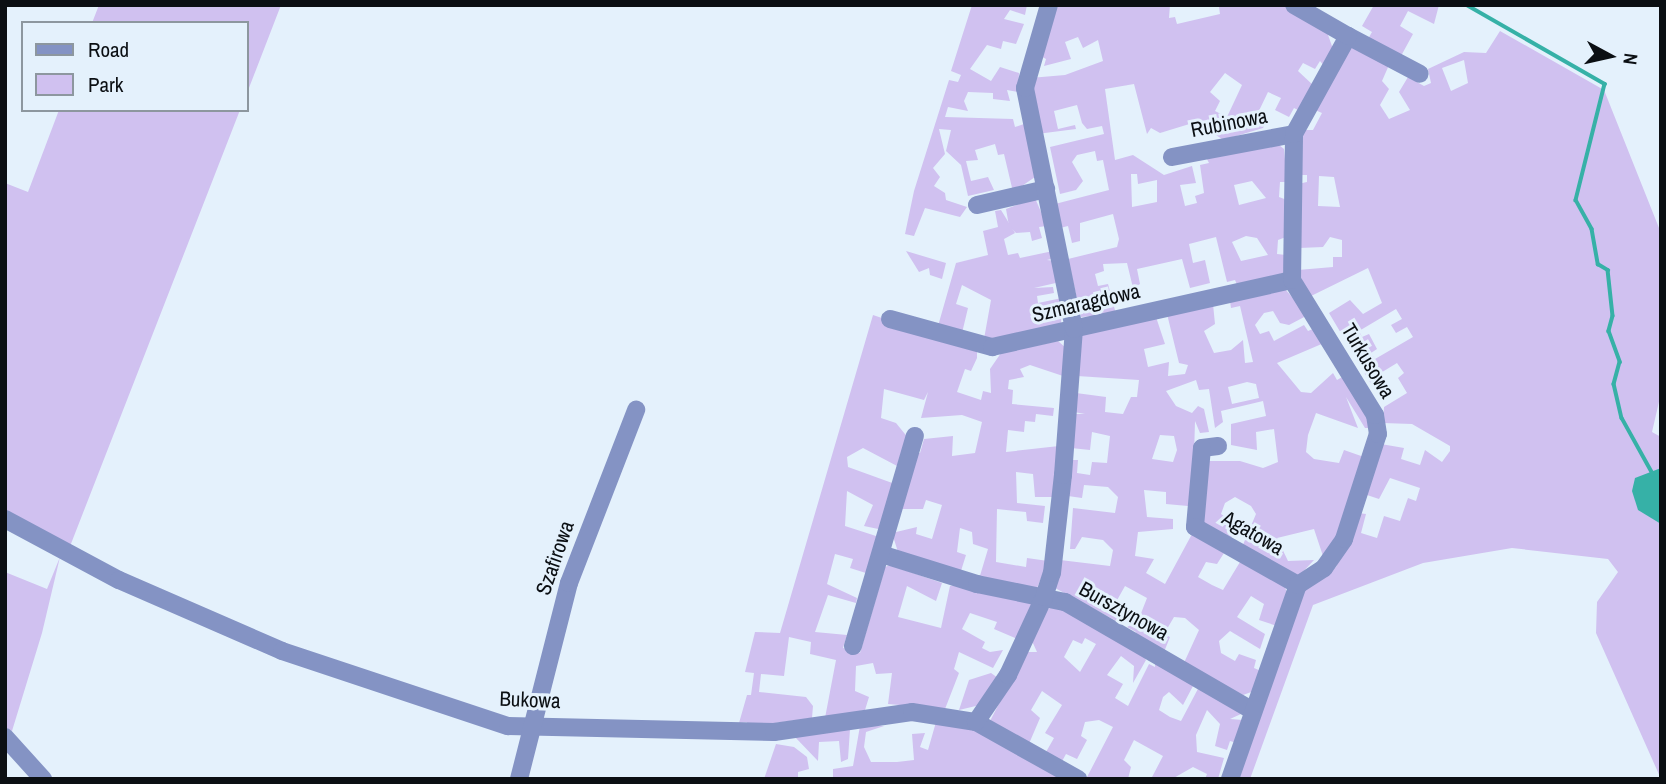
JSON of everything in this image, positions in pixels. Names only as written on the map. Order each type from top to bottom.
[{"type":"street","points":[[976,722],[1008,675],[1044,597],[1052,573],[1074,329],[1025,88],[1049,5]]},
{"type":"street","points":[[1294,5],[1420,74]]},
{"type":"street","points":[[1292,280],[1294,134],[1348,36]]},
{"type":"street","name":"Rubinowa","points":[[1172,157],[1294,134]]},
{"type":"street","points":[[977,205],[1045,189]]},
{"type":"street","name":"Szmaragdowa","points":[[890,319],[992,347],[1292,280]]},
{"type":"street","name":"Turkusowa","points":[[1292,280],[1375,415],[1378,434],[1344,539],[1324,568],[1298,585]]},
{"type":"street","name":"Szafirowa","points":[[520,774],[569,583],[636,410]]},
{"type":"street","points":[[853,646],[915,436]]},
{"type":"street","name":"Agatowa","points":[[1218,446],[1202,447],[1195,527],[1298,585]]},
{"type":"street","name":"Bukowa","points":[[5,519],[118,580],[282,651],[508,726],[774,732],[912,712],[976,722],[1078,779]]},
{"type":"street","name":"Bursztynowa","points":[[881,554],[977,584],[1065,602],[1254,711]]},
{"type":"street","points":[[1230,779],[1298,585]]},
{"type":"street","points":[[508,726],[520,745],[520,774]]},
{"type":"street","points":[[5,737],[43,779]]},
{"type":"green space","points":[[99,5],[281,5],[248,90],[248,21],[93,21]]},
{"type":"green space","points":[[972,5],[1027,5],[1025,15],[1010,10],[1004,19],[1024,24],[1016,44],[1003,41],[1001,49],[987,45],[970,69],[991,81],[1000,67],[1019,73],[1018,92],[1007,90],[1010,101],[993,99],[993,93],[968,92],[964,101],[968,111],[948,107],[945,117],[1013,119],[1015,127],[1024,124],[1035,177],[1013,192],[1004,154],[998,155],[995,144],[975,150],[978,160],[966,161],[971,181],[988,177],[994,190],[968,196],[961,165],[946,151],[951,130],[939,129],[945,154],[933,168],[940,177],[934,186],[945,193],[946,200],[967,207],[960,217],[925,208],[914,236],[905,234],[914,191],[949,80],[958,82],[961,75],[951,71]]},
{"type":"green space","points":[[1062,5],[1170,5],[1169,18],[1175,17],[1177,24],[1220,14],[1219,7],[1224,5],[1283,5],[1327,32],[1333,49],[1326,68],[1320,61],[1315,69],[1303,63],[1298,71],[1314,86],[1300,111],[1294,108],[1289,117],[1275,110],[1281,98],[1268,92],[1256,117],[1266,123],[1263,128],[1233,137],[1222,139],[1196,122],[1160,133],[1151,128],[1147,134],[1134,84],[1105,89],[1115,160],[1133,155],[1164,175],[1192,166],[1196,183],[1180,185],[1185,206],[1197,203],[1195,196],[1204,193],[1200,165],[1209,163],[1206,157],[1279,145],[1284,149],[1287,182],[1280,182],[1279,197],[1287,200],[1286,237],[1278,240],[1277,254],[1286,255],[1283,273],[1238,287],[1235,280],[1227,282],[1216,237],[1189,244],[1193,263],[1205,260],[1210,283],[1190,288],[1182,259],[1137,269],[1140,284],[1133,288],[1127,263],[1103,264],[1104,271],[1095,274],[1098,286],[1108,284],[1116,314],[1081,317],[1068,259],[1117,247],[1119,239],[1113,214],[1080,223],[1080,241],[1072,243],[1068,226],[1060,228],[1055,204],[1109,190],[1103,160],[1097,161],[1095,151],[1077,155],[1072,162],[1083,181],[1076,190],[1060,194],[1050,147],[1104,134],[1102,126],[1087,129],[1082,123],[1077,105],[1054,111],[1058,129],[1075,125],[1076,129],[1037,134],[1030,78],[1065,75],[1103,61],[1098,40],[1083,48],[1078,37],[1065,42],[1071,59],[1044,66],[1046,59],[1037,54],[1054,9]],"holes":[[[1225,73],[1242,85],[1227,117],[1215,111],[1220,101],[1210,92]],[[1131,174],[1137,174],[1138,184],[1157,180],[1157,202],[1132,207]],[[1252,181],[1266,198],[1239,205],[1234,185]],[[1246,236],[1257,238],[1268,255],[1241,261],[1232,242]]]},
{"type":"green space","points":[[1374,5],[1439,5],[1434,24],[1408,11],[1400,26],[1413,34],[1401,56],[1368,39],[1372,32],[1362,26]]},
{"type":"green space","points":[[1500,31],[1604,90],[1661,233],[1661,393],[1652,432],[1661,437],[1661,779],[1596,633],[1597,602],[1618,572],[1608,559],[1512,548],[1423,563],[1313,605],[1250,779],[1236,779],[1303,591],[1336,567],[1358,513],[1366,514],[1361,533],[1377,538],[1384,516],[1400,521],[1408,498],[1416,501],[1420,488],[1390,478],[1379,499],[1364,494],[1381,444],[1404,448],[1401,459],[1420,465],[1425,450],[1442,462],[1450,451],[1450,446],[1412,424],[1383,423],[1384,407],[1407,393],[1398,378],[1404,373],[1397,363],[1379,374],[1384,383],[1374,389],[1329,313],[1350,300],[1363,314],[1382,303],[1368,268],[1309,297],[1298,270],[1333,267],[1333,257],[1342,257],[1342,240],[1330,237],[1323,247],[1299,248],[1298,184],[1307,182],[1307,175],[1301,175],[1299,145],[1304,130],[1313,130],[1322,113],[1315,110],[1350,46],[1389,65],[1382,81],[1389,89],[1380,105],[1389,119],[1410,110],[1399,92],[1408,77],[1424,86],[1431,83],[1428,69],[1464,52],[1486,53]],"holes":[[[1464,60],[1468,83],[1451,91],[1442,68]],[[1319,176],[1334,177],[1340,207],[1318,206]],[[1396,309],[1402,319],[1391,325],[1396,333],[1407,327],[1413,337],[1375,359],[1371,353],[1377,349],[1369,334],[1362,337],[1359,331]]]},
{"type":"green space","points":[[58,112],[239,112],[67,554],[5,519],[5,183],[28,192]]},
{"type":"green space","points":[[1035,198],[1047,226],[1039,227],[1042,238],[1032,241],[1030,232],[1016,233],[1009,226],[1006,209]]},
{"type":"green space","points":[[1001,210],[1015,233],[1004,239],[1008,255],[1018,253],[1020,258],[1053,251],[1055,258],[1047,260],[1055,261],[1060,282],[1034,288],[1053,287],[1054,293],[1037,296],[1038,303],[1062,298],[1061,325],[1045,332],[984,339],[991,300],[962,285],[956,304],[968,308],[962,333],[938,326],[956,263],[988,255],[983,231],[998,227],[995,211]]},
{"type":"green space","points":[[906,251],[946,263],[942,279],[930,275],[929,268],[919,272]]},
{"type":"green space","points":[[1284,288],[1308,315],[1289,325],[1280,323],[1273,311],[1264,313],[1255,325],[1260,334],[1269,331],[1274,341],[1304,325],[1308,331],[1315,328],[1324,343],[1277,363],[1301,392],[1311,393],[1333,373],[1337,380],[1344,376],[1372,428],[1365,428],[1346,397],[1358,428],[1316,413],[1308,435],[1306,452],[1314,459],[1339,463],[1344,450],[1364,457],[1339,536],[1323,556],[1314,529],[1277,538],[1288,561],[1314,560],[1299,576],[1242,547],[1256,514],[1251,506],[1235,497],[1225,503],[1221,514],[1240,526],[1235,536],[1227,538],[1201,521],[1208,461],[1240,461],[1263,468],[1278,462],[1274,429],[1256,432],[1257,450],[1231,445],[1231,424],[1266,416],[1263,401],[1221,411],[1223,422],[1215,428],[1209,389],[1199,390],[1196,380],[1166,391],[1176,406],[1192,413],[1198,406],[1204,409],[1209,432],[1200,433],[1195,421],[1193,492],[1188,506],[1166,504],[1166,492],[1144,490],[1147,517],[1173,519],[1173,529],[1138,532],[1135,556],[1154,559],[1146,573],[1165,584],[1192,534],[1224,553],[1217,564],[1206,562],[1198,577],[1212,585],[1223,590],[1240,562],[1284,584],[1287,593],[1277,626],[1259,620],[1264,604],[1251,596],[1237,617],[1265,634],[1260,649],[1230,631],[1219,641],[1221,653],[1235,661],[1239,654],[1256,660],[1254,668],[1261,671],[1254,691],[1243,695],[1183,665],[1199,630],[1185,618],[1174,617],[1164,634],[1170,637],[1164,652],[1134,637],[1136,632],[1127,627],[1138,621],[1147,598],[1125,586],[1116,602],[1129,610],[1120,623],[1055,588],[1060,560],[1110,566],[1113,550],[1103,540],[1082,537],[1075,549],[1070,549],[1073,508],[1115,513],[1118,497],[1108,487],[1084,485],[1082,498],[1068,496],[1070,460],[1078,460],[1077,473],[1090,475],[1092,462],[1107,463],[1110,436],[1092,432],[1090,450],[1071,448],[1074,414],[1085,414],[1074,412],[1076,393],[1106,397],[1105,412],[1123,414],[1131,397],[1137,397],[1139,380],[1077,376],[1081,334],[1156,317],[1165,344],[1144,349],[1148,367],[1169,362],[1168,376],[1185,374],[1188,365],[1179,363],[1167,314],[1213,304],[1215,324],[1204,331],[1214,353],[1231,350],[1243,340],[1245,363],[1253,362],[1240,306],[1231,308],[1230,301]],"holes":[[[1247,382],[1256,384],[1259,398],[1232,404],[1228,387]],[[1160,435],[1174,436],[1177,450],[1173,462],[1152,459]]]},
{"type":"green space","points":[[873,315],[977,350],[977,358],[971,371],[965,369],[957,392],[981,400],[983,391],[991,393],[990,369],[1001,353],[1058,341],[1066,348],[1066,377],[1030,365],[1020,369],[1024,377],[1009,380],[1008,389],[1013,390],[1012,404],[1054,408],[1053,416],[1036,414],[1035,422],[1025,421],[1024,432],[1008,430],[1006,452],[1059,446],[1054,497],[1035,497],[1033,474],[1016,472],[1017,503],[1045,506],[1043,523],[1027,521],[1026,512],[997,509],[996,562],[1026,567],[1027,558],[1048,561],[1037,588],[979,579],[988,549],[973,544],[972,532],[960,528],[957,552],[966,555],[960,574],[898,552],[892,533],[917,527],[916,534],[932,539],[942,505],[926,500],[923,509],[898,509],[915,453],[920,453],[924,439],[953,436],[952,456],[975,453],[982,422],[962,415],[921,418],[928,392],[924,400],[884,389],[881,418],[896,423],[909,439],[899,467],[863,448],[847,457],[848,467],[895,484],[883,530],[864,526],[873,505],[847,491],[845,526],[876,536],[878,545],[869,574],[850,568],[853,559],[835,554],[827,584],[857,598],[856,603],[828,595],[815,632],[847,635],[843,648],[860,653],[885,567],[890,565],[942,583],[936,601],[907,586],[898,617],[941,628],[950,586],[958,584],[1030,601],[1033,608],[1020,640],[994,629],[997,622],[970,613],[962,629],[985,642],[982,648],[990,652],[1003,650],[993,668],[959,652],[954,669],[959,673],[945,709],[888,704],[892,673],[876,674],[873,663],[856,666],[855,691],[869,697],[865,710],[825,718],[836,660],[810,654],[811,642],[789,637],[784,676],[761,674],[759,692],[806,697],[813,706],[812,718],[746,727],[747,722],[739,723],[747,695],[751,695],[754,673],[745,672],[755,632],[780,633]]},
{"type":"green space","points":[[60,557],[42,633],[12,731],[5,728],[5,572],[47,589]]},
{"type":"green space","points":[[1054,606],[1140,651],[1146,660],[1133,683],[1134,666],[1121,656],[1107,675],[1123,684],[1115,698],[1128,706],[1149,664],[1155,667],[1155,659],[1193,686],[1183,705],[1169,692],[1163,697],[1159,710],[1170,717],[1181,721],[1200,685],[1236,708],[1241,714],[1230,719],[1243,720],[1237,743],[1230,741],[1227,750],[1215,746],[1220,724],[1207,710],[1196,735],[1197,752],[1224,758],[1218,779],[1205,779],[1207,774],[1193,767],[1172,779],[1151,779],[1163,756],[1134,740],[1124,760],[1131,767],[1128,779],[1086,779],[1113,727],[1099,720],[1085,722],[1081,736],[1087,740],[1077,759],[1066,754],[1060,765],[1046,752],[1054,738],[1045,733],[1062,705],[1042,691],[1031,710],[1040,718],[1028,746],[990,721],[1026,652],[1037,652],[1032,641],[1046,610]],"holes":[[[1085,638],[1096,644],[1080,672],[1064,657],[1073,640],[1082,644]]]},
{"type":"green space","points":[[991,673],[998,678],[980,705],[959,710],[969,680]]},
{"type":"green space","points":[[936,722],[965,723],[1069,779],[833,777],[833,769],[853,766],[860,726],[884,726],[866,732],[864,747],[871,762],[897,762],[914,760],[912,734],[925,733],[920,747],[928,750]]},
{"type":"green space","points":[[850,729],[848,759],[841,762],[839,741],[819,742],[818,761],[795,737]]},
{"type":"green space","points":[[776,744],[794,747],[807,757],[809,769],[798,772],[798,779],[764,779]]},
{"type":"shaded area","points":[[1661,468],[1661,524],[1638,510],[1632,491],[1635,478]]},
{"type":"waterway","points":[[1467,5],[1605,84],[1576,200],[1592,229],[1598,264],[1608,270],[1613,316],[1609,331],[1620,362],[1614,384],[1622,418],[1653,474]]}]
